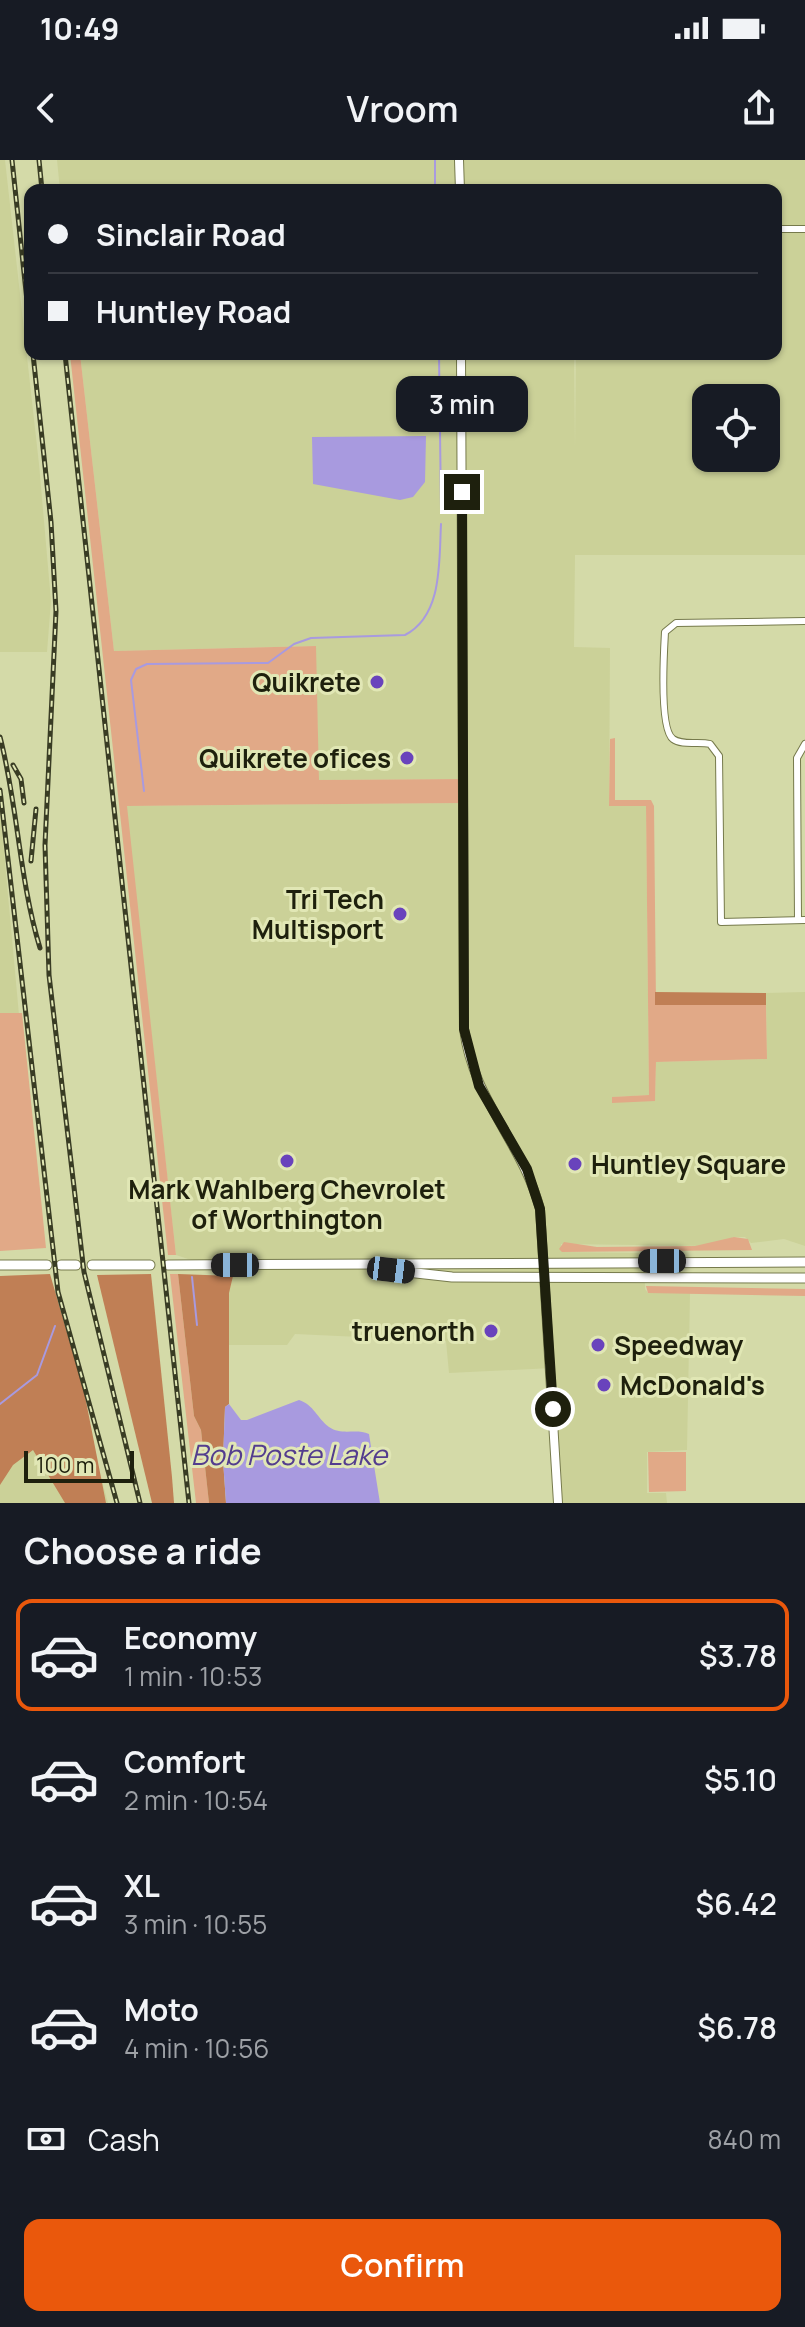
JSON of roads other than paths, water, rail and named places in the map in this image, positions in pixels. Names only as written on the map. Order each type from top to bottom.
[{"type":"main road","points":[[459,160],[460,184]]},
{"type":"main road","points":[[461,360],[464,1029],[479,1086],[534,1184],[545,1262],[558,1503]]},
{"type":"main road","points":[[168,1265],[805,1262]]},
{"type":"main road","points":[[0,1265],[47,1265]]},
{"type":"main road","points":[[61,1265],[76,1265]]},
{"type":"main road","points":[[92,1265],[150,1265]]},
{"type":"main road","points":[[345,1265],[452,1277],[805,1278]]},
{"type":"street","points":[[782,229],[805,229]]},
{"type":"street","points":[[805,621],[683,622],[669,626],[665,639],[666,730],[676,741],[710,744],[719,756],[721,922],[802,920],[797,758],[805,744]]},
{"type":"water","points":[[426,436],[425,482],[413,497],[400,500],[313,484],[312,437]]},
{"type":"water","name":"Bob Poste Lake","points":[[299,1400],[334,1430],[369,1434],[380,1503],[226,1503],[223,1460],[225,1407],[229,1404],[241,1420],[247,1420]]},
{"type":"waterway","points":[[435,160],[435,184]]},
{"type":"waterway","points":[[439,360],[441,509]]},
{"type":"waterway","points":[[144,791],[131,680],[136,669],[147,664],[268,663],[294,644],[311,638],[405,635],[417,626],[433,601],[439,570],[441,524]]},
{"type":"waterway","points":[[192,1277],[197,1325]]},
{"type":"waterway","points":[[0,1404],[37,1375],[55,1326]]},
{"type":"railway","points":[[12,160],[24,273]]},
{"type":"railway","points":[[39,160],[41,184]]},
{"type":"railway","points":[[34,360],[51,522],[56,611],[45,845],[49,975],[84,1272],[140,1503]]},
{"type":"railway","points":[[66,360],[189,1503]]},
{"type":"railway","points":[[0,737],[27,896],[40,948]]},
{"type":"railway","points":[[13,765],[21,779],[24,803]]},
{"type":"railway","points":[[0,790],[58,1292],[117,1503]]},
{"type":"railway","points":[[31,861],[36,809]]},
{"type":"place","name":"Quikrete","points":[[377,682]]},
{"type":"place","name":"Quikrete ofices","points":[[407,758]]},
{"type":"place","name":"Tri Tech Multisport","points":[[400,914]]},
{"type":"place","name":"Mark Wahlberg Chevrolet of Worthington","points":[[287,1161]]},
{"type":"place","name":"Huntley Square","points":[[575,1164]]},
{"type":"place","name":"truenorth","points":[[491,1331]]},
{"type":"place","name":"Speedway","points":[[598,1345]]},
{"type":"place","name":"McDonald's","points":[[604,1385]]}]
